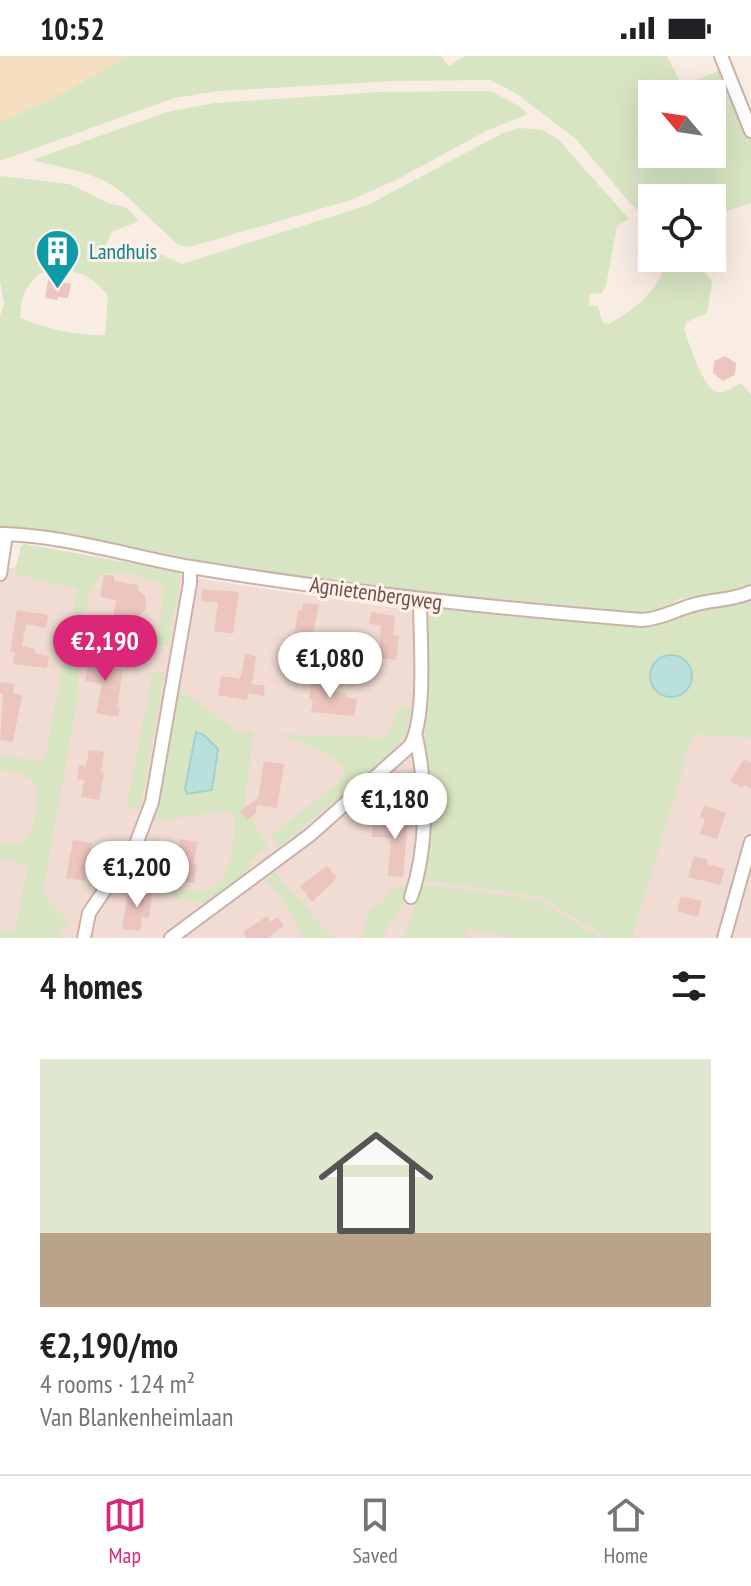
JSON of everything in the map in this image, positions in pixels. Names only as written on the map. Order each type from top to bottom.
[{"type":"street","points":[[721,56],[751,131]]},
{"type":"street","points":[[0,574],[3,534]]},
{"type":"street","name":"Agnietenbergweg","points":[[3,534],[102,549],[190,567],[420,601],[642,620],[668,616],[695,604],[735,598],[751,592]]},
{"type":"street","points":[[84,938],[89,913],[136,844],[152,802],[190,583],[190,567]]},
{"type":"street","points":[[411,897],[419,869],[423,835],[420,758],[416,737],[419,717],[420,601]]},
{"type":"street","points":[[171,938],[310,835],[403,754],[416,737]]},
{"type":"street","points":[[724,938],[751,842]]},
{"type":"shaded area","points":[[68,559],[406,610],[597,646],[751,629],[751,938],[0,938],[0,567]]},
{"type":"green space","points":[[129,56],[441,56],[449,66],[465,56],[667,56],[679,80],[638,80],[638,168],[726,168],[726,80],[695,80],[722,70],[751,139],[751,203],[726,211],[726,184],[638,184],[638,211],[576,139],[517,94],[490,80],[395,81],[219,91],[174,98],[0,161],[0,122],[48,101]]},
{"type":"green space","points":[[490,91],[528,114],[488,130],[396,180],[351,200],[189,247],[178,245],[122,192],[105,181],[32,160],[167,112],[215,103],[379,92]]},
{"type":"green space","points":[[520,128],[542,130],[558,139],[629,219],[617,226],[606,286],[602,293],[590,294],[589,305],[598,306],[602,322],[609,324],[646,297],[662,272],[704,272],[712,281],[707,313],[687,322],[684,330],[702,374],[712,388],[723,392],[741,383],[751,395],[751,585],[728,594],[679,599],[667,608],[637,614],[454,600],[251,571],[0,528],[0,316],[4,304],[0,281],[0,176],[69,184],[111,204],[126,207],[139,221],[112,232],[104,249],[128,257],[160,254],[182,264],[368,205],[503,133]],"holes":[[[54,269],[79,273],[97,284],[108,296],[105,335],[62,331],[20,318],[25,293],[38,275]]]},
{"type":"green space","points":[[24,544],[181,572],[168,646],[153,644],[159,629],[164,586],[133,575],[108,573],[100,574],[89,593],[77,656],[79,691],[43,890],[50,903],[69,922],[58,938],[0,938],[0,933],[15,929],[27,870],[23,864],[0,858],[0,844],[23,843],[26,840],[33,826],[36,793],[27,776],[0,769],[0,755],[42,762],[45,758],[77,589],[16,574],[20,547]]},
{"type":"green space","points":[[751,599],[751,738],[696,734],[691,740],[632,938],[607,938],[541,897],[421,880],[427,842],[427,621],[432,613],[444,609],[640,627],[691,611]],"holes":[[[670,655],[689,666],[691,677],[687,689],[671,696],[654,688],[650,676],[654,664]]]},
{"type":"green space","points":[[154,672],[164,673],[140,810],[127,806],[151,679]]},
{"type":"green space","points":[[172,685],[239,732],[253,732],[244,808],[267,843],[238,879],[206,905],[127,884],[144,857],[153,853],[155,859],[150,881],[193,891],[208,889],[220,882],[232,854],[233,811],[148,821]],"holes":[[[196,733],[218,749],[212,790],[185,789]]]},
{"type":"green space","points":[[400,705],[411,709],[408,729],[390,755],[279,847],[271,836],[337,783],[344,770],[323,752],[278,734],[385,738]]},
{"type":"green space","points":[[271,868],[332,938],[305,938],[283,900],[261,875]]},
{"type":"green space","points":[[422,884],[540,900],[600,938],[518,938],[467,929],[466,938],[404,938]]},
{"type":"green space","points":[[410,885],[400,910],[381,938],[362,938],[368,913],[392,889]]},
{"type":"sand","points":[[0,56],[129,56],[48,101],[0,122]]},
{"type":"water","points":[[671,655],[686,661],[692,676],[686,691],[671,697],[656,691],[650,676],[656,661]]},
{"type":"water","points":[[196,732],[204,735],[218,749],[212,790],[187,794],[185,789]]},
{"type":"building","name":"Landhuis","points":[[52,273],[63,276],[62,282],[71,284],[68,298],[45,298]]},
{"type":"building","points":[[725,356],[736,363],[735,375],[723,381],[713,373],[714,361]]},
{"type":"building","points":[[104,575],[114,576],[114,581],[138,585],[137,589],[145,596],[146,609],[131,624],[129,632],[111,628],[116,600],[100,597]]},
{"type":"building","points":[[203,589],[239,592],[233,634],[214,631],[218,603],[201,601]]},
{"type":"building","points":[[303,603],[319,605],[310,647],[293,644],[298,610],[302,611]]},
{"type":"building","points":[[17,610],[48,615],[46,628],[26,624],[22,646],[49,656],[47,668],[13,664],[15,653],[10,652]]},
{"type":"building","points":[[371,612],[395,616],[393,635],[399,636],[396,660],[379,658],[381,626],[369,624]]},
{"type":"building","points":[[91,646],[103,648],[100,666],[123,670],[118,717],[96,713],[102,684],[85,681]]},
{"type":"building","points":[[245,654],[256,656],[252,684],[265,686],[264,696],[248,693],[247,700],[218,695],[221,676],[240,679]]},
{"type":"building","points":[[313,674],[325,676],[323,690],[347,693],[346,697],[357,699],[354,716],[311,712],[313,699],[309,699]]},
{"type":"building","points":[[0,682],[15,684],[13,694],[22,695],[13,742],[0,740],[3,694],[0,693]]},
{"type":"building","points":[[89,750],[104,752],[99,800],[81,797],[84,780],[77,779],[79,765],[86,766]]},
{"type":"building","points":[[744,759],[751,763],[751,789],[730,781]]},
{"type":"building","points":[[264,761],[284,764],[277,808],[257,805],[256,813],[247,820],[240,811],[258,798]]},
{"type":"building","points":[[704,805],[726,813],[717,839],[700,834],[705,819],[700,817]]},
{"type":"building","points":[[393,815],[405,816],[415,823],[407,829],[403,877],[388,876],[391,838],[372,837],[373,822],[392,823]]},
{"type":"building","points":[[180,839],[198,842],[193,864],[197,865],[194,883],[155,878],[157,863],[175,867]]},
{"type":"building","points":[[73,840],[92,843],[85,881],[66,878]]},
{"type":"building","points":[[694,856],[725,869],[720,885],[688,877]]},
{"type":"building","points":[[327,866],[337,878],[312,902],[300,886]]},
{"type":"building","points":[[137,887],[153,890],[149,918],[142,917],[140,931],[122,929],[128,893],[136,894]]},
{"type":"building","points":[[681,896],[702,901],[698,917],[677,911]]},
{"type":"building","points":[[267,916],[271,922],[277,917],[284,925],[268,938],[247,938],[243,932]]},
{"type":"place","name":"Landhuis","points":[[58,290]]}]
